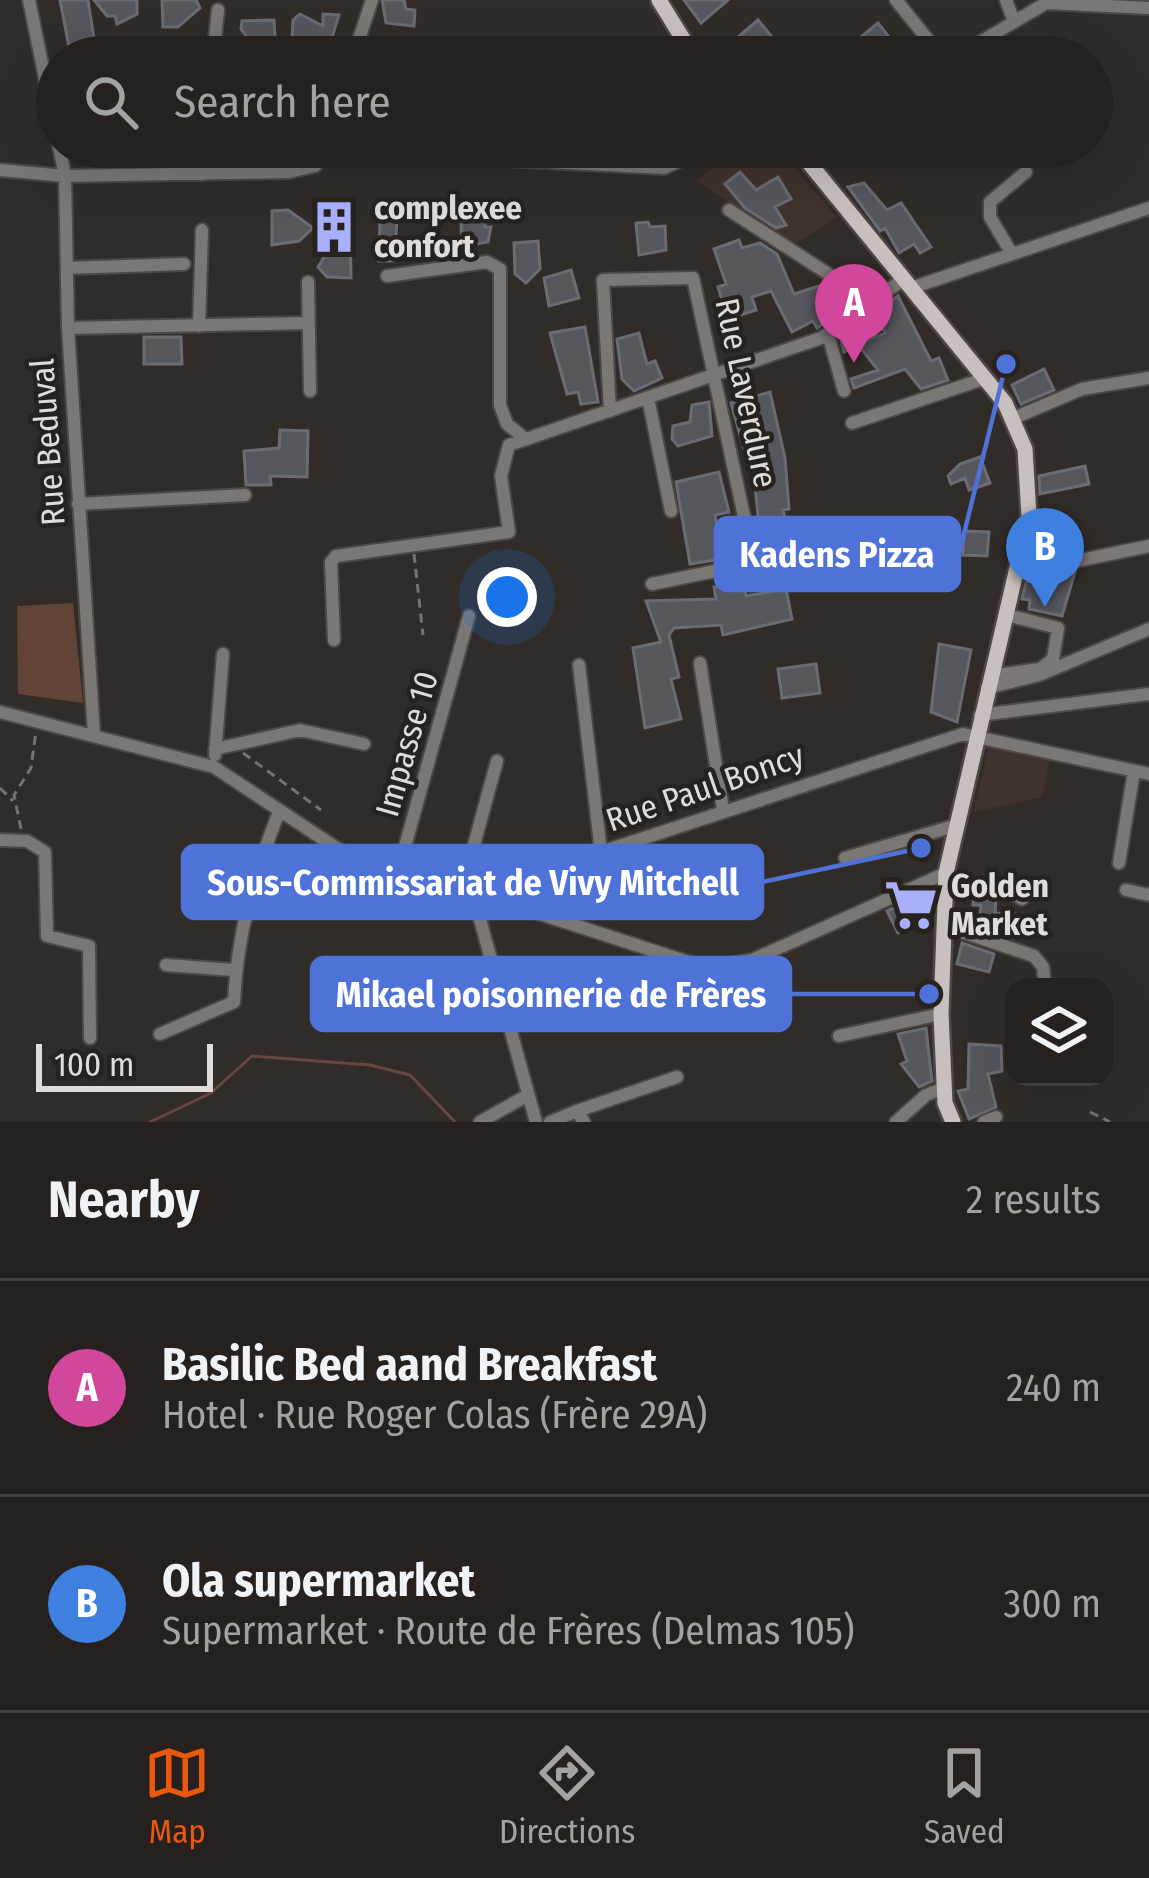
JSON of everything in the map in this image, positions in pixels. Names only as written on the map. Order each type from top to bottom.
[{"type":"main road","points":[[659,0],[681,36]]},
{"type":"main road","points":[[819,168],[1014,418],[1030,487],[1018,573],[974,735],[946,880],[941,1014],[944,1088],[953,1122]]},
{"type":"street","points":[[28,0],[36,38]]},
{"type":"street","points":[[896,0],[925,36]]},
{"type":"street","points":[[1006,0],[1013,20]]},
{"type":"street","points":[[988,36],[1046,2],[1149,8]]},
{"type":"street","points":[[360,36],[370,4]]},
{"type":"street","points":[[215,36],[218,10]]},
{"type":"street","name":"Rue Beduval","points":[[63,168],[68,328],[94,734]]},
{"type":"street","points":[[203,174],[204,168]]},
{"type":"street","points":[[0,170],[65,176],[306,168]]},
{"type":"street","points":[[1012,254],[990,217],[990,202],[1026,172]]},
{"type":"street","points":[[334,640],[333,558],[509,532],[503,459],[509,445],[523,437],[716,376],[828,334],[907,284],[1149,208]]},
{"type":"street","points":[[730,210],[872,302]]},
{"type":"street","points":[[200,326],[202,230]]},
{"type":"street","points":[[387,276],[487,262],[500,269],[500,405],[507,424],[523,437]]},
{"type":"street","points":[[67,268],[184,264]]},
{"type":"street","name":"Rue Laverdure","points":[[610,411],[603,280],[688,276],[695,281],[754,563],[652,584]]},
{"type":"street","points":[[308,282],[310,391]]},
{"type":"street","points":[[68,328],[308,323]]},
{"type":"street","points":[[828,334],[844,391]]},
{"type":"street","points":[[852,423],[986,378]]},
{"type":"street","points":[[1014,418],[1082,389],[1149,378]]},
{"type":"street","points":[[648,398],[671,511]]},
{"type":"street","points":[[78,504],[245,495]]},
{"type":"street","points":[[1018,573],[1149,546]]},
{"type":"street","points":[[989,682],[1040,669],[1053,659],[1058,628],[1007,615]]},
{"type":"street","name":"Impasse 10","points":[[394,886],[469,616]]},
{"type":"street","points":[[989,682],[1039,675],[1149,629]]},
{"type":"street","points":[[214,767],[223,655]]},
{"type":"street","points":[[700,663],[723,810]]},
{"type":"street","points":[[579,665],[601,852]]},
{"type":"street","points":[[980,715],[1149,694]]},
{"type":"street","points":[[0,712],[214,767],[394,886]]},
{"type":"street","points":[[215,749],[300,730],[364,744]]},
{"type":"street","name":"Rue Paul Boncy","points":[[481,905],[601,852],[962,734],[974,735]]},
{"type":"street","points":[[974,735],[1142,773],[1119,862]]},
{"type":"street","points":[[459,899],[497,761]]},
{"type":"street","points":[[160,1034],[232,1004],[233,970],[257,867],[278,812]]},
{"type":"street","points":[[845,858],[954,826]]},
{"type":"street","points":[[0,840],[40,846],[48,858],[49,938],[89,946],[91,1038]]},
{"type":"street","points":[[189,891],[200,862],[257,867]]},
{"type":"street","points":[[281,900],[394,886],[594,928],[683,962],[727,968],[946,880],[1013,892],[1022,899]]},
{"type":"street","points":[[1126,890],[1149,895]]},
{"type":"street","points":[[481,905],[536,1122]]},
{"type":"street","points":[[944,926],[1034,956],[1045,978]]},
{"type":"street","points":[[752,960],[770,994]]},
{"type":"street","points":[[613,1024],[670,1007],[683,962]]},
{"type":"street","points":[[166,965],[233,970]]},
{"type":"street","points":[[838,1036],[941,1014]]},
{"type":"street","points":[[550,1122],[581,1117],[677,1077]]},
{"type":"street","points":[[896,1122],[926,1095],[944,1088]]},
{"type":"street","points":[[480,1122],[528,1095]]},
{"type":"path","points":[[413,547],[423,635]]},
{"type":"path","points":[[15,802],[31,768],[37,721]]},
{"type":"path","points":[[234,743],[321,810]]},
{"type":"path","points":[[0,788],[15,802],[27,841]]},
{"type":"path","points":[[1090,1112],[1109,1122]]},
{"type":"shaded area","points":[[714,168],[794,168],[837,217],[795,244],[696,181]]},
{"type":"shaded area","points":[[73,603],[83,703],[18,694],[17,606]]},
{"type":"shaded area","points":[[989,746],[1050,757],[1042,797],[974,812]]},
{"type":"building","points":[[60,0],[88,0],[94,36],[67,36]]},
{"type":"building","points":[[94,0],[137,0],[137,14],[117,24],[115,16],[107,16]]},
{"type":"building","points":[[162,0],[196,0],[200,8],[178,27],[163,27]]},
{"type":"building","points":[[382,0],[404,0],[406,9],[415,10],[414,26],[386,23]]},
{"type":"building","points":[[684,0],[728,0],[701,23]]},
{"type":"building","points":[[300,14],[323,26],[323,14],[339,15],[332,36],[292,36],[293,20]]},
{"type":"building","points":[[274,20],[275,36],[246,36],[242,21]]},
{"type":"building","points":[[758,20],[771,36],[739,36]]},
{"type":"building","points":[[878,23],[888,36],[862,36]]},
{"type":"building","points":[[740,172],[756,190],[778,177],[791,199],[775,207],[786,225],[776,228],[745,208],[725,184]]},
{"type":"building","points":[[864,183],[887,210],[901,203],[931,247],[920,253],[914,244],[899,253],[885,228],[880,231],[848,187]]},
{"type":"building","points":[[288,210],[313,228],[299,241],[272,245],[272,211]]},
{"type":"building","points":[[324,213],[350,213],[351,278],[327,277],[318,267],[326,254],[316,225]]},
{"type":"building","points":[[461,219],[485,219],[485,227],[491,227],[488,242],[470,245],[470,254],[462,255]]},
{"type":"building","points":[[380,221],[397,221],[394,261],[379,261]]},
{"type":"building","points":[[648,222],[650,227],[665,226],[666,250],[639,255],[636,223]]},
{"type":"building","points":[[739,240],[742,248],[760,243],[777,254],[794,294],[825,284],[838,306],[847,307],[817,328],[813,321],[792,332],[771,291],[752,297],[756,310],[728,319],[718,287],[726,284],[714,249]]},
{"type":"building","points":[[538,241],[540,269],[526,283],[515,274],[514,243]]},
{"type":"building","points":[[571,270],[579,298],[549,306],[544,278]]},
{"type":"building","points":[[898,296],[931,361],[939,358],[948,380],[921,389],[905,369],[854,388],[851,379],[878,370],[859,346],[844,352],[840,337],[852,329],[862,343],[885,333],[874,313]]},
{"type":"building","points":[[585,327],[598,402],[581,404],[578,392],[567,394],[550,333]]},
{"type":"building","points":[[639,333],[647,364],[655,361],[662,378],[634,391],[622,379],[617,339]]},
{"type":"building","points":[[144,337],[181,337],[182,364],[144,364]]},
{"type":"building","points":[[1044,369],[1054,390],[1021,404],[1012,385]]},
{"type":"building","points":[[770,392],[785,458],[789,509],[783,510],[798,570],[764,575],[753,466],[749,467],[731,403]]},
{"type":"building","points":[[709,402],[712,436],[678,446],[672,439],[673,426],[690,422],[692,405]]},
{"type":"building","points":[[280,430],[308,431],[307,477],[270,476],[271,485],[246,485],[244,451],[279,448]]},
{"type":"building","points":[[980,457],[990,483],[969,490],[965,478],[951,484],[948,476],[960,464]]},
{"type":"building","points":[[1085,466],[1089,484],[1040,494],[1039,476]]},
{"type":"building","points":[[719,472],[729,512],[715,515],[722,559],[690,564],[676,482]]},
{"type":"building","points":[[964,531],[989,532],[987,556],[963,555]]},
{"type":"building","points":[[1075,572],[1062,616],[1029,609],[1030,600],[1022,599],[1026,582]]},
{"type":"building","points":[[743,582],[746,596],[786,589],[792,619],[723,635],[721,625],[674,628],[669,635],[679,677],[671,679],[681,719],[645,728],[633,648],[661,642],[646,601],[716,599],[714,587]]},
{"type":"building","points":[[939,644],[971,650],[957,722],[931,712]]},
{"type":"building","points":[[816,664],[820,693],[782,698],[778,669]]},
{"type":"building","points":[[927,893],[933,904],[898,933],[887,911]]},
{"type":"building","points":[[974,897],[996,899],[995,913],[1014,914],[1013,938],[979,927],[981,905],[973,905]]},
{"type":"building","points":[[962,943],[994,954],[989,972],[957,964]]},
{"type":"building","points":[[926,1028],[932,1081],[919,1087],[901,1064],[907,1061],[898,1034]]},
{"type":"building","points":[[969,1044],[1001,1046],[1002,1071],[988,1074],[996,1107],[969,1119],[958,1091],[968,1089]]},
{"type":"waterway","points":[[150,1122],[211,1093],[252,1056],[370,1065],[410,1075],[455,1122]]},
{"type":"place","name":"complexee confort","points":[[334,227]]},
{"type":"place","name":"Basilic Bed aand Breakfast","points":[[854,363]]},
{"type":"place","name":"Kadens Pizza","points":[[1006,364]]},
{"type":"place","name":"Ola supermarket","points":[[1045,607]]},
{"type":"place","name":"Sous-Commissariat de Vivy Mitchell","points":[[921,848]]},
{"type":"place","name":"Golden Market","points":[[911,905]]},
{"type":"place","name":"Mikael poisonnerie de Frères","points":[[929,994]]}]
